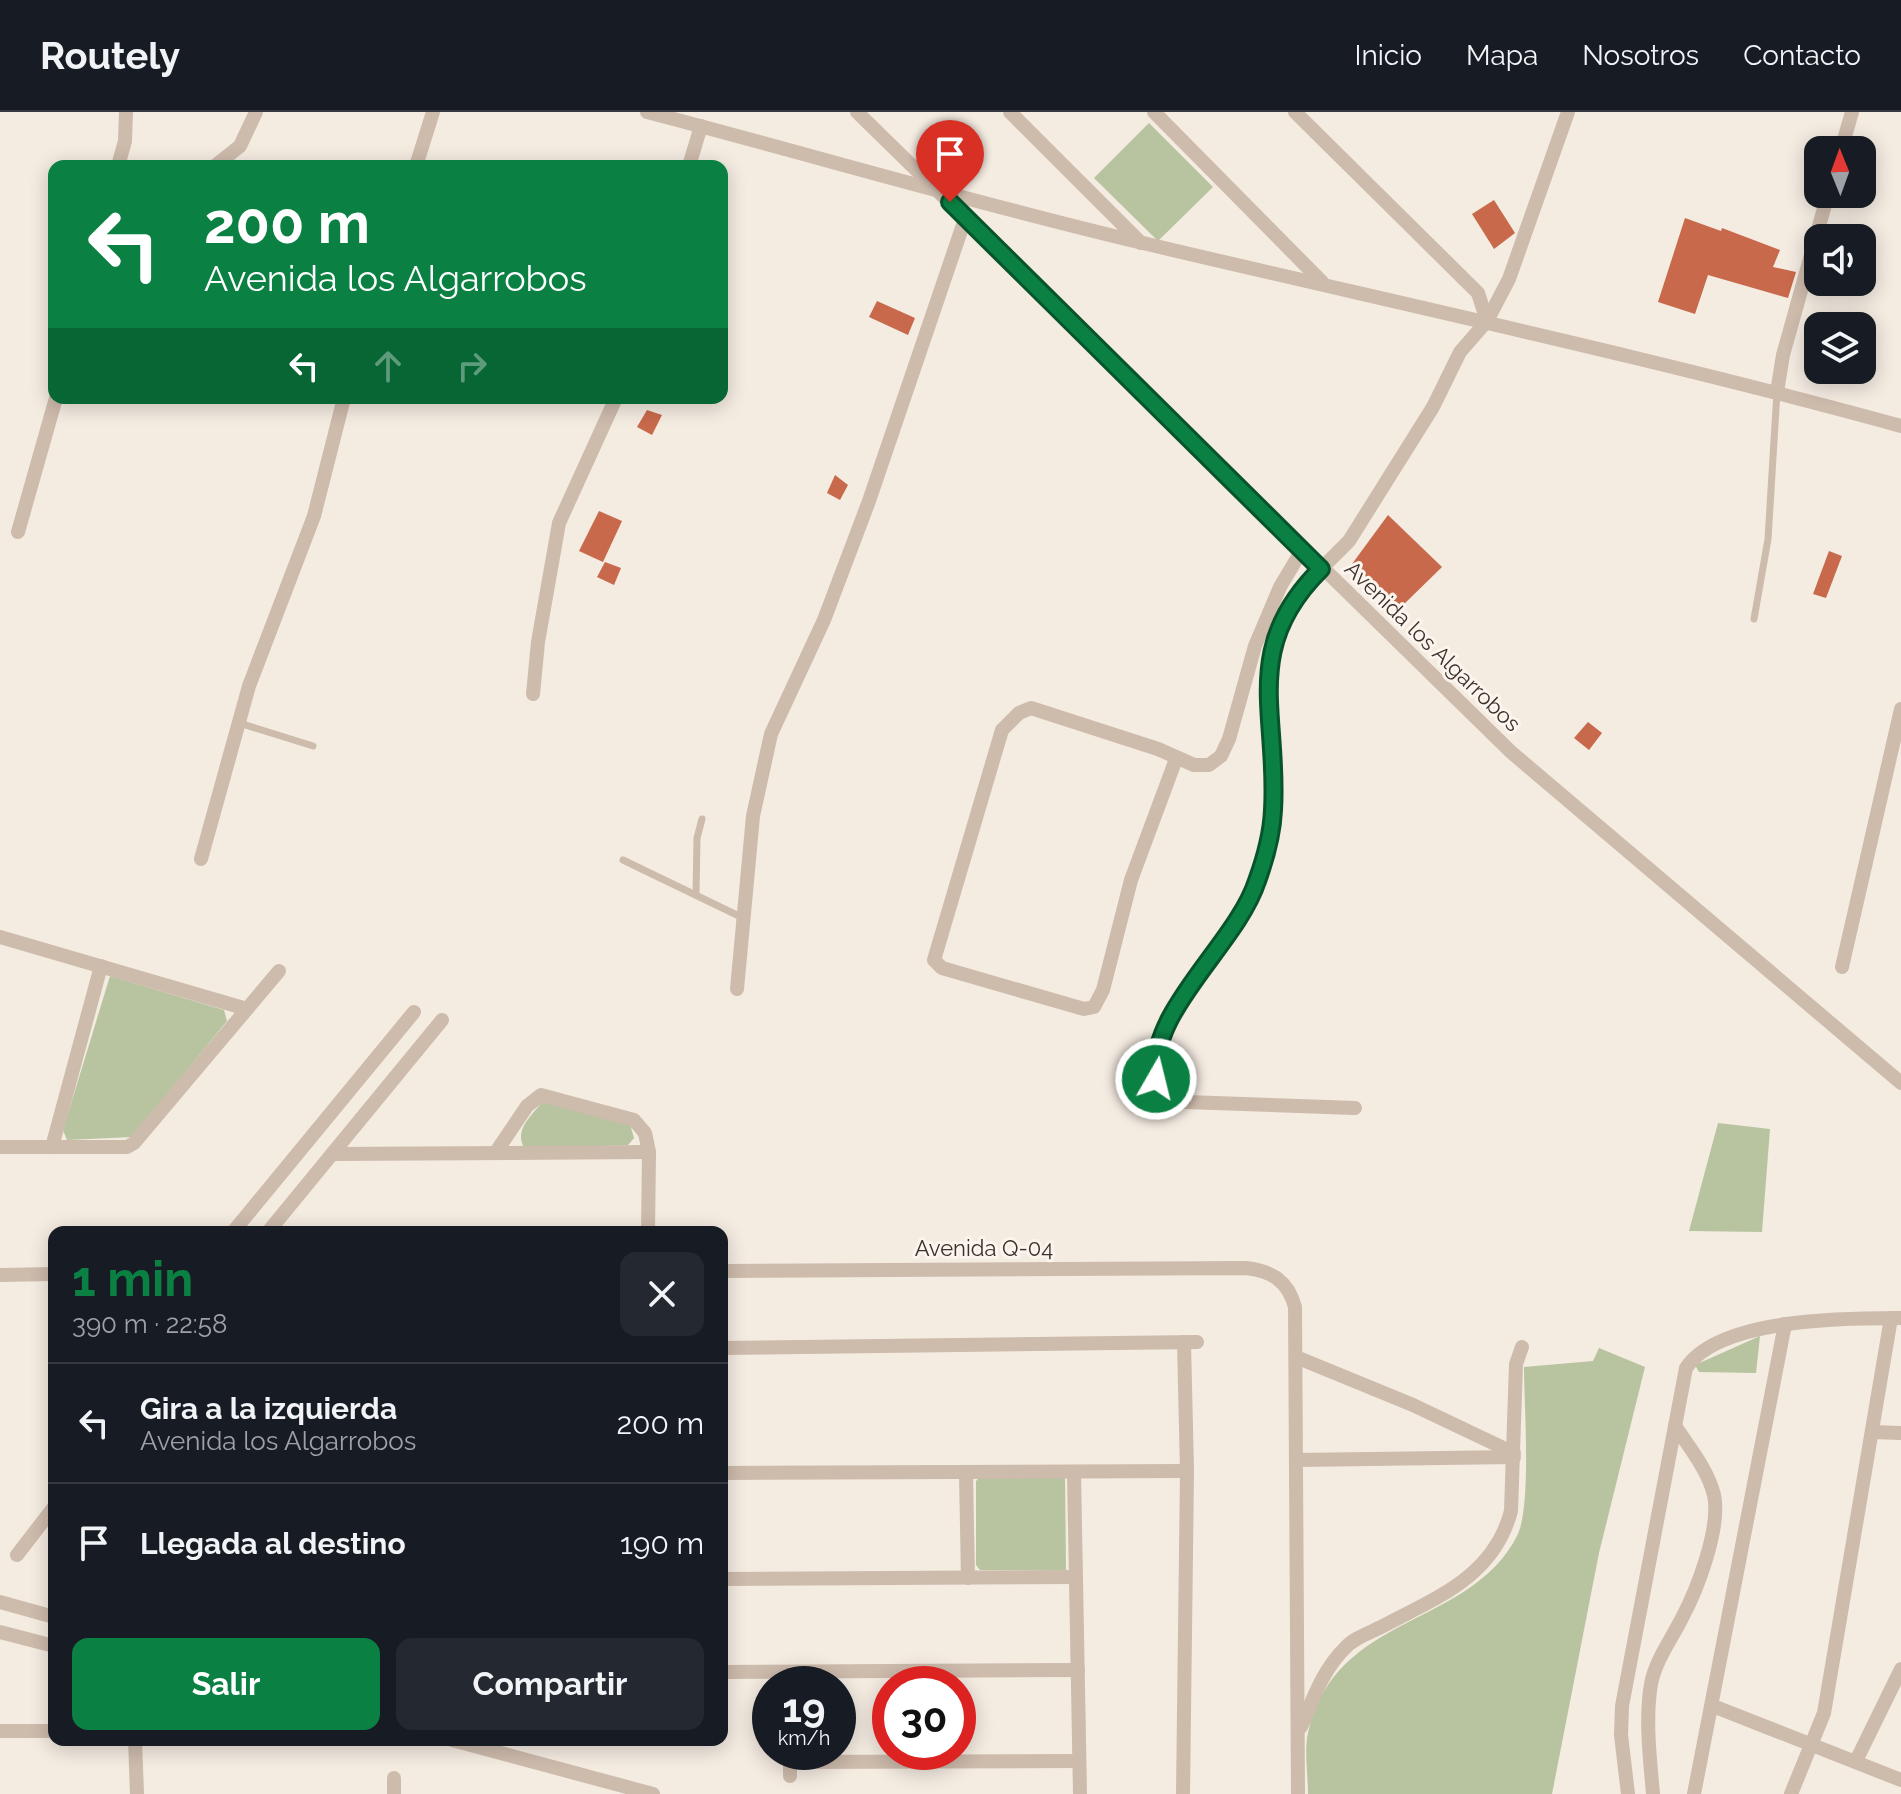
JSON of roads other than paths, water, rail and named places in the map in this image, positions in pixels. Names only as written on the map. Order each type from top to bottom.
[{"type":"street","points":[[120,160],[125,141],[126,112]]},
{"type":"street","points":[[222,160],[240,146],[256,112]]},
{"type":"street","points":[[418,160],[433,112]]},
{"type":"street","points":[[647,112],[1141,243],[1487,321],[1620,357],[1777,392],[1901,426]]},
{"type":"street","points":[[1010,112],[1141,243]]},
{"type":"street","points":[[1154,112],[1322,282]]},
{"type":"street","points":[[1295,112],[1478,293],[1487,321]]},
{"type":"street","points":[[1355,1108],[1186,1102],[1166,1097],[1156,1079],[1154,1059],[1180,1004],[1256,885],[1273,809],[1267,677],[1296,594],[1349,541],[1433,407],[1460,352],[1487,321],[1514,266],[1568,112]]},
{"type":"street","points":[[1845,136],[1852,112]]},
{"type":"street","name":"Avenida los Algarrobos","points":[[861,113],[1321,569],[1511,752],[1901,1083]]},
{"type":"street","points":[[691,160],[701,126]]},
{"type":"street","points":[[1777,392],[1783,355],[1824,208]]},
{"type":"street","points":[[737,989],[741,917],[753,816],[771,734],[824,620],[858,530],[966,216]]},
{"type":"street","points":[[18,532],[54,404]]},
{"type":"street","points":[[201,859],[239,723],[314,516],[342,404]]},
{"type":"street","points":[[533,694],[538,642],[559,523],[613,404]]},
{"type":"street","points":[[1176,759],[1131,880],[1103,990],[1094,1007],[1084,1009],[942,968],[934,960],[1002,730],[1019,713],[1031,708],[1158,749],[1194,765],[1209,765],[1221,756],[1255,646],[1280,587],[1302,550]]},
{"type":"street","points":[[1842,967],[1896,754],[1901,709]]},
{"type":"street","points":[[0,938],[247,1009]]},
{"type":"street","points":[[52,1147],[101,966]]},
{"type":"street","points":[[0,1147],[127,1147],[134,1143],[279,971]]},
{"type":"street","points":[[238,1226],[414,1012]]},
{"type":"street","points":[[273,1226],[442,1020]]},
{"type":"street","points":[[496,1152],[527,1106],[541,1095],[634,1120],[645,1133],[649,1152],[648,1226]]},
{"type":"street","points":[[332,1154],[649,1152]]},
{"type":"street","name":"Avenida Q-04","points":[[728,1271],[1246,1268],[1278,1278],[1291,1291],[1295,1307],[1296,1357]]},
{"type":"street","points":[[0,1275],[48,1274]]},
{"type":"street","points":[[1628,1794],[1621,1735],[1622,1706],[1686,1368],[1694,1357],[1707,1348],[1785,1324],[1830,1318],[1896,1318],[1872,1432],[1824,1713],[1791,1794]]},
{"type":"street","points":[[1694,1794],[1785,1324]]},
{"type":"street","points":[[728,1348],[1190,1342],[1183,1794]]},
{"type":"street","points":[[1298,1735],[1320,1681],[1347,1645],[1457,1587],[1489,1559],[1505,1534],[1511,1511],[1516,1364],[1522,1347]]},
{"type":"street","points":[[1298,1794],[1296,1357],[1413,1405],[1514,1455]]},
{"type":"street","points":[[1653,1794],[1648,1732],[1651,1683],[1663,1650],[1693,1597],[1714,1520],[1714,1496],[1694,1453],[1675,1426]]},
{"type":"street","points":[[1872,1432],[1901,1433]]},
{"type":"street","points":[[1297,1460],[1514,1455]]},
{"type":"street","points":[[728,1473],[1187,1471]]},
{"type":"street","points":[[1074,1473],[1080,1794]]},
{"type":"street","points":[[966,1474],[968,1578]]},
{"type":"street","points":[[17,1555],[48,1515]]},
{"type":"street","points":[[728,1579],[1074,1577]]},
{"type":"street","points":[[0,1602],[48,1615]]},
{"type":"street","points":[[0,1632],[48,1644]]},
{"type":"street","points":[[1856,1761],[1901,1669]]},
{"type":"street","points":[[856,1676],[1078,1670]]},
{"type":"street","points":[[728,1673],[752,1675]]},
{"type":"street","points":[[1713,1706],[1856,1761],[1898,1785]]},
{"type":"street","points":[[0,1731],[48,1731]]},
{"type":"street","points":[[135,1746],[137,1794]]},
{"type":"street","points":[[474,1746],[653,1794]]},
{"type":"street","points":[[856,1763],[1079,1761]]},
{"type":"street","points":[[394,1778],[394,1794]]},
{"type":"lane","points":[[1754,619],[1768,539],[1777,392]]},
{"type":"lane","points":[[239,723],[313,746]]},
{"type":"lane","points":[[696,895],[697,838],[702,819]]},
{"type":"lane","points":[[623,860],[741,917]]}]
